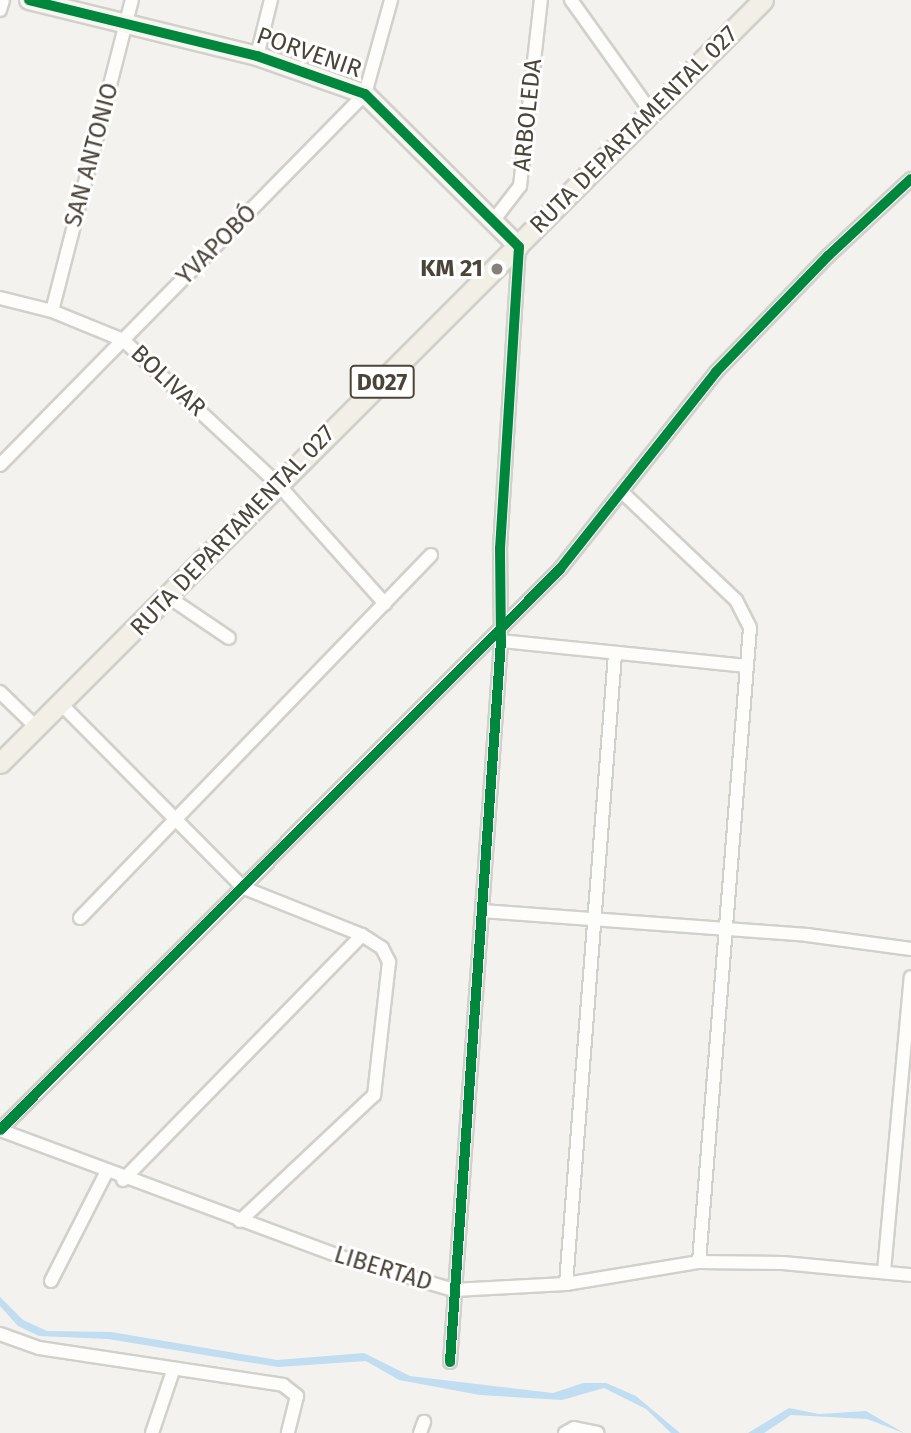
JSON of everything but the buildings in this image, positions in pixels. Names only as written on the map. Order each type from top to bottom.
[{"type":"main road","name":"RUTA DEPARTAMENTAL 027","points":[[0,763],[170,598],[277,483],[519,247],[763,0]]},
{"type":"street","points":[[0,10],[3,0]]},
{"type":"street","name":"PORVENIR","points":[[29,0],[257,56],[365,94],[519,247]]},
{"type":"street","name":"SAN ANTONIO","points":[[52,311],[132,0]]},
{"type":"street","points":[[257,56],[271,0]]},
{"type":"street","name":"YVAPOBÓ","points":[[0,465],[365,94],[391,0]]},
{"type":"street","name":"ARBOLEDA","points":[[493,221],[520,187],[541,0]]},
{"type":"street","points":[[571,0],[652,113]]},
{"type":"street","points":[[0,1130],[500,635],[560,569],[716,372],[828,256],[911,179]]},
{"type":"street","points":[[450,1362],[500,635],[519,247]]},
{"type":"street","name":"BOLIVAR","points":[[0,298],[52,311],[123,340],[277,483],[385,604]]},
{"type":"street","points":[[622,492],[746,613],[746,666],[699,1262]]},
{"type":"street","points":[[80,918],[431,555]]},
{"type":"street","points":[[170,598],[229,638]]},
{"type":"street","points":[[500,635],[615,654],[746,666]]},
{"type":"street","points":[[566,1284],[615,654]]},
{"type":"street","points":[[0,692],[36,727]]},
{"type":"street","points":[[60,703],[177,815],[244,888],[362,935],[382,948],[389,962],[377,1088],[240,1221]]},
{"type":"street","points":[[482,911],[726,929],[911,949]]},
{"type":"street","points":[[123,1180],[362,935]]},
{"type":"street","points":[[884,1271],[911,977]]},
{"type":"street","name":"LIBERTAD","points":[[0,1130],[123,1180],[454,1290],[566,1284],[699,1262],[884,1271],[911,1275]]},
{"type":"street","points":[[51,1281],[106,1173]]},
{"type":"street","points":[[0,1334],[39,1348],[125,1357],[173,1371],[292,1390],[298,1408],[288,1433]]},
{"type":"street","points":[[152,1433],[173,1371]]},
{"type":"street","points":[[565,1433],[574,1428],[597,1433]]},
{"type":"water","points":[[0,1297],[23,1320],[47,1331],[111,1332],[277,1360],[364,1353],[410,1376],[553,1393],[583,1383],[606,1383],[636,1396],[680,1433],[671,1433],[646,1409],[604,1388],[562,1400],[480,1395],[399,1380],[366,1361],[278,1367],[108,1339],[39,1336],[18,1326],[0,1306]]},
{"type":"water","points":[[789,1408],[819,1414],[866,1411],[904,1433],[867,1419],[791,1415],[764,1433],[748,1433]]},
{"type":"cycle path","points":[[29,0],[257,56],[365,94],[519,247],[500,548],[501,641],[450,1362]]},
{"type":"cycle path","points":[[0,1130],[560,569],[716,372],[828,256],[911,179]]},
{"type":"place","name":"KM 21","points":[[497,269]]}]
